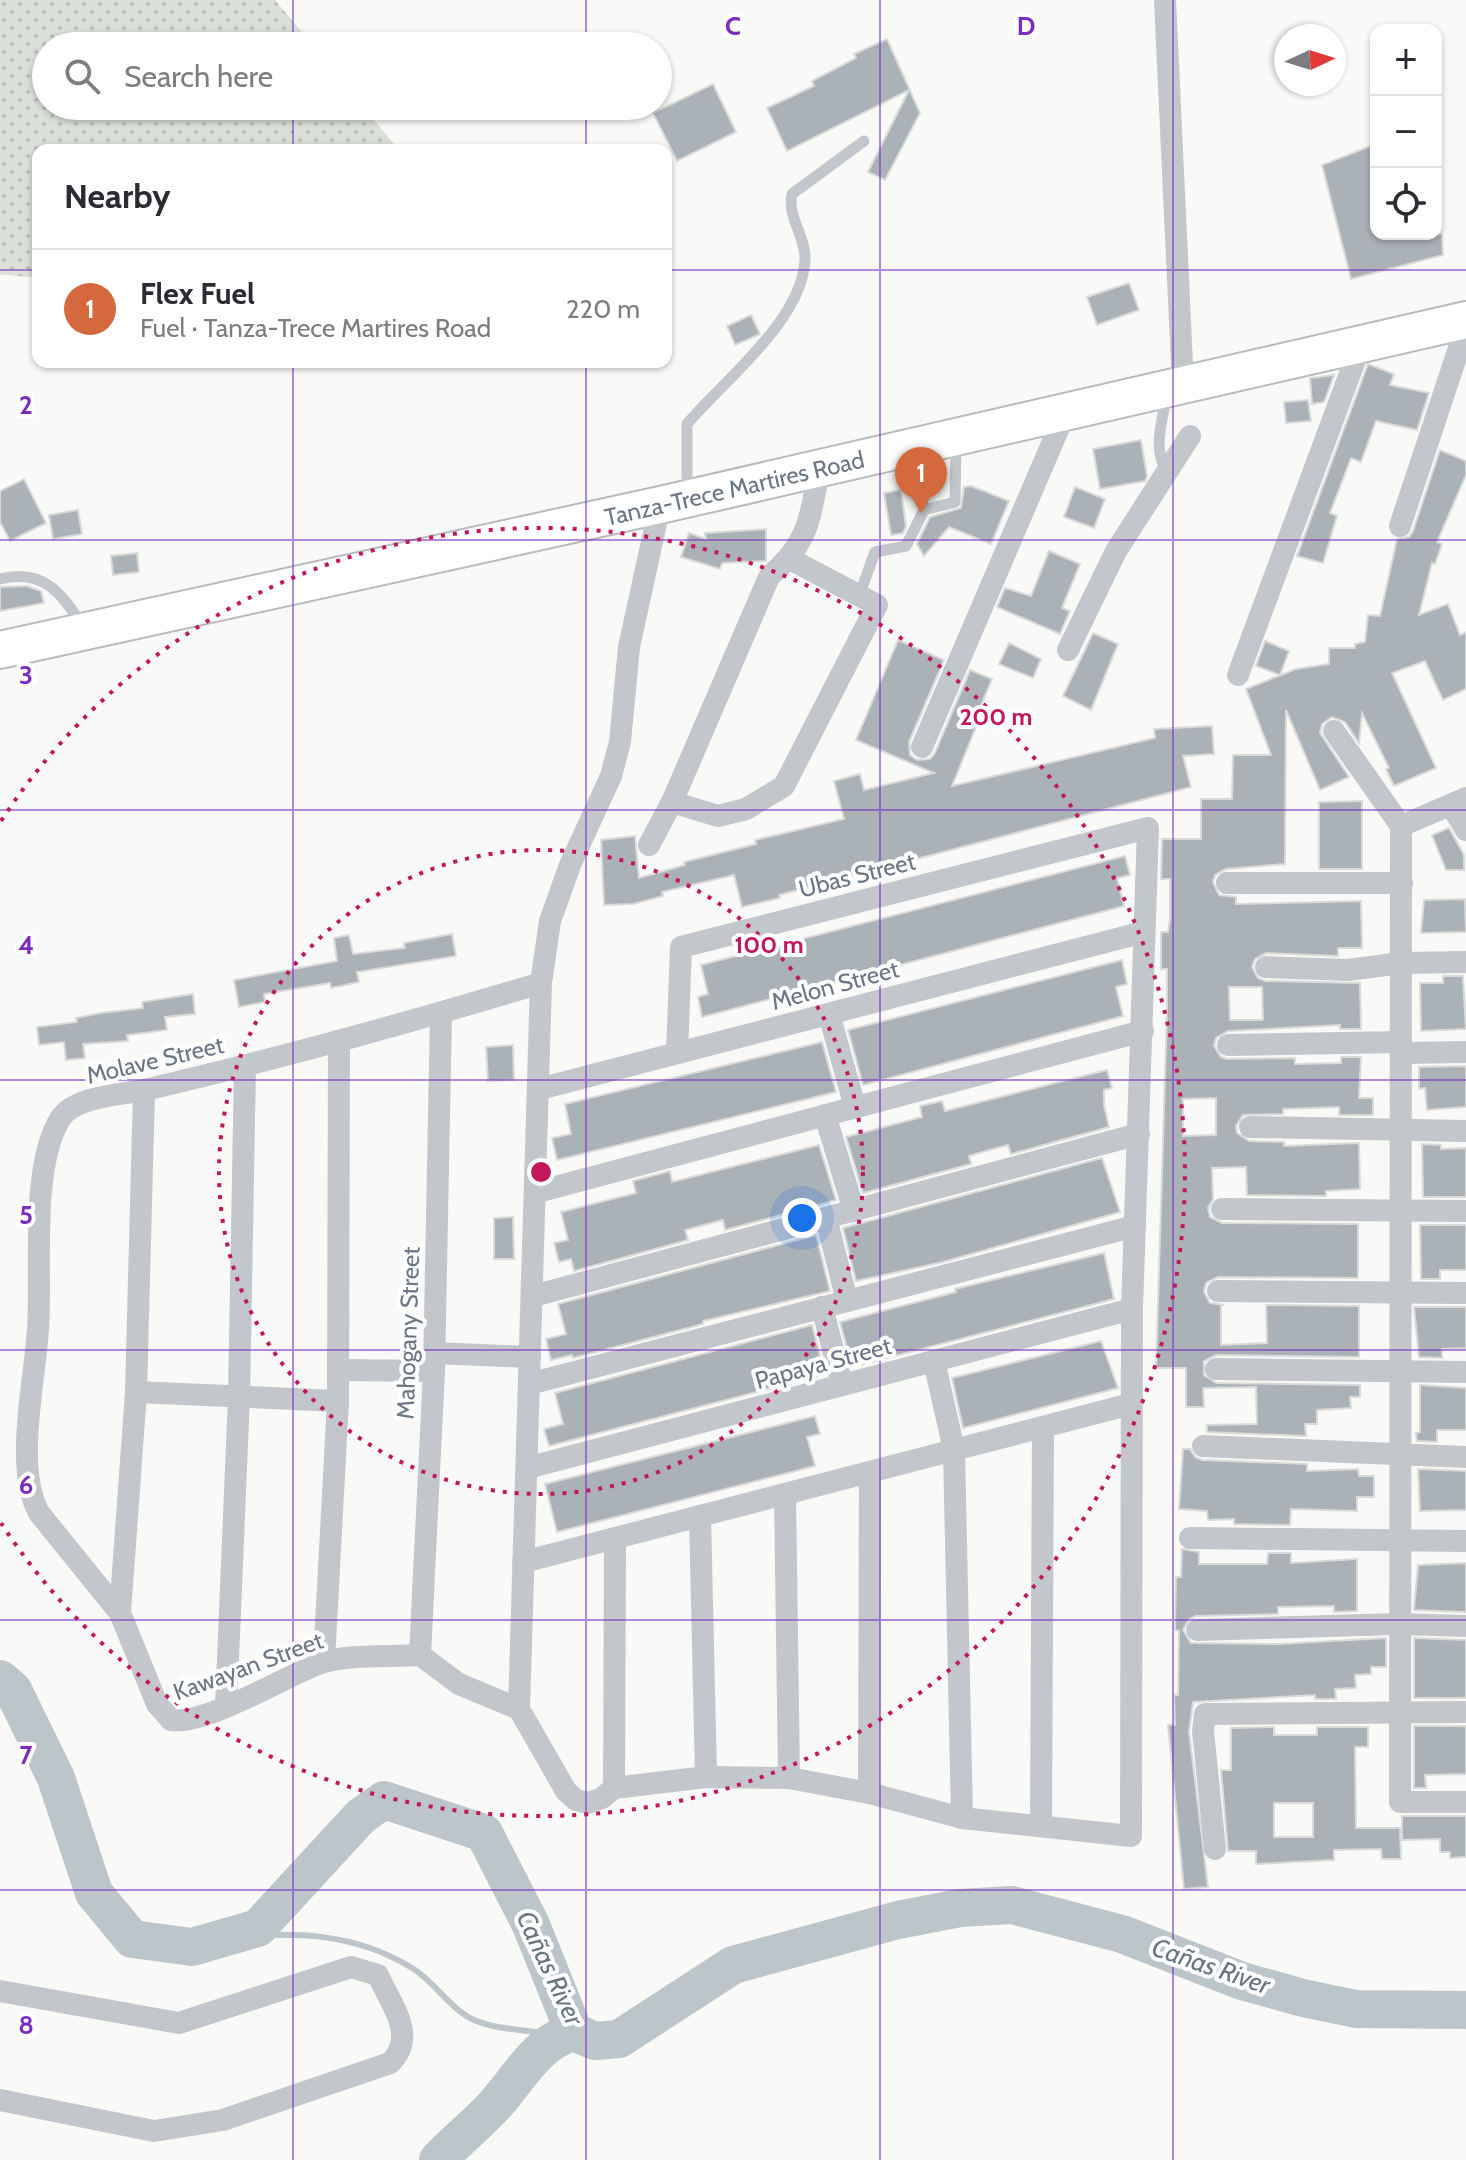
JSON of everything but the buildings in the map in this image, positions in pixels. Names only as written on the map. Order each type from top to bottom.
[{"type":"main road","name":"Tanza-Trece Martires Road","points":[[0,650],[674,502],[1466,320]]},
{"type":"street","points":[[1165,0],[1175,387]]},
{"type":"street","points":[[1400,526],[1466,327]]},
{"type":"street","points":[[1238,675],[1361,344]]},
{"type":"street","points":[[922,747],[1066,411]]},
{"type":"street","points":[[1068,650],[1116,551],[1190,436]]},
{"type":"street","points":[[649,845],[672,802],[769,577],[790,559],[804,540],[820,467]]},
{"type":"street","points":[[674,502],[629,647],[620,742],[611,776],[570,865],[550,921],[541,983],[519,1709],[566,1791],[576,1800],[588,1803],[602,1798],[614,1788],[706,1777],[789,1778],[869,1793],[962,1818],[1041,1824],[1131,1836],[1132,1309],[1144,932]]},
{"type":"street","points":[[672,802],[718,816],[746,809],[784,786],[877,605],[790,559]]},
{"type":"street","points":[[1334,731],[1401,826],[1400,1802],[1466,1802]]},
{"type":"street","points":[[1401,826],[1458,801],[1466,830]]},
{"type":"street","name":"Ubas Street","points":[[677,1053],[681,947],[1148,828],[1144,932]]},
{"type":"street","points":[[1227,883],[1402,883]]},
{"type":"street","name":"Melon Street","points":[[539,1089],[1144,932]]},
{"type":"street","points":[[1266,967],[1348,970],[1401,963],[1466,962]]},
{"type":"street","name":"Molave Street","points":[[120,1613],[39,1513],[30,1497],[28,1456],[39,1327],[41,1198],[50,1145],[61,1116],[73,1107],[245,1066],[541,983]]},
{"type":"street","name":"Mahogany Street","points":[[420,1655],[435,1362],[441,1013]]},
{"type":"street","points":[[829,1014],[855,1107]]},
{"type":"street","points":[[537,1192],[1143,1031]]},
{"type":"street","points":[[324,1661],[339,1370],[339,1041]]},
{"type":"street","points":[[1228,1045],[1401,1047],[1466,1052]]},
{"type":"street","points":[[226,1706],[239,1397],[245,1066]]},
{"type":"street","points":[[120,1613],[136,1392],[144,1091]]},
{"type":"street","points":[[825,1115],[854,1211]]},
{"type":"street","points":[[1250,1127],[1466,1131]]},
{"type":"street","points":[[533,1296],[1139,1134]]},
{"type":"street","points":[[1222,1209],[1466,1211]]},
{"type":"street","points":[[826,1218],[847,1301]]},
{"type":"street","points":[[529,1384],[1135,1226]]},
{"type":"street","points":[[1218,1291],[1466,1293]]},
{"type":"street","points":[[822,1307],[842,1385]]},
{"type":"street","name":"Papaya Street","points":[[527,1468],[1132,1309]]},
{"type":"street","points":[[339,1370],[530,1357]]},
{"type":"street","points":[[934,1361],[954,1450],[962,1818]]},
{"type":"street","points":[[1216,1369],[1466,1372]]},
{"type":"street","points":[[136,1392],[338,1401]]},
{"type":"street","points":[[523,1562],[1131,1404]]},
{"type":"street","points":[[1041,1824],[1043,1427]]},
{"type":"street","points":[[1203,1446],[1400,1457],[1466,1457]]},
{"type":"street","points":[[869,1793],[870,1472]]},
{"type":"street","points":[[785,1494],[789,1778]]},
{"type":"street","points":[[700,1516],[706,1777]]},
{"type":"street","points":[[1190,1538],[1466,1541]]},
{"type":"street","points":[[614,1788],[615,1539]]},
{"type":"street","name":"Kawayan Street","points":[[120,1613],[157,1704],[171,1720],[186,1720],[226,1706],[324,1661],[420,1655]]},
{"type":"street","points":[[1197,1630],[1398,1624],[1466,1626]]},
{"type":"street","points":[[420,1655],[459,1684],[519,1709]]},
{"type":"street","points":[[1215,1849],[1203,1731],[1205,1714],[1466,1712]]},
{"type":"street","points":[[0,1991],[179,2023],[351,1967],[378,1975],[405,2037],[402,2051],[390,2063],[223,2120],[154,2131],[0,2100]]},
{"type":"lane","points":[[674,502],[687,424],[711,396],[749,363],[787,312],[805,264],[802,242],[789,207],[792,194],[864,141]]},
{"type":"lane","points":[[1168,472],[1159,461],[1158,449],[1175,387]]},
{"type":"lane","points":[[924,510],[955,502],[956,436]]},
{"type":"lane","points":[[859,596],[875,552],[906,546],[924,510],[912,446]]},
{"type":"lane","points":[[0,579],[25,575],[43,579],[64,595],[85,631]]},
{"type":"shaded area","points":[[0,0],[275,0],[301,32],[32,32],[32,120],[374,120],[394,144],[32,144],[32,277],[0,274]]},
{"type":"waterway","name":"Cañas River","points":[[0,1679],[13,1690],[56,1778],[94,1893],[132,1939],[192,1947],[258,1928],[361,1816],[384,1800],[484,1833],[531,1925],[574,2032],[595,2041],[619,2039],[733,1965],[898,1920],[960,1908],[1012,1905],[1122,1934],[1242,1981],[1303,1998],[1356,2009],[1466,2010]]},
{"type":"waterway","points":[[227,1937],[300,1935],[368,1947],[412,1968],[457,2009],[474,2020],[558,2036]]},
{"type":"waterway","points":[[438,2160],[492,2108],[538,2053],[548,2044],[574,2032]]},
{"type":"place","name":"Flex Fuel","points":[[921,513]]}]
